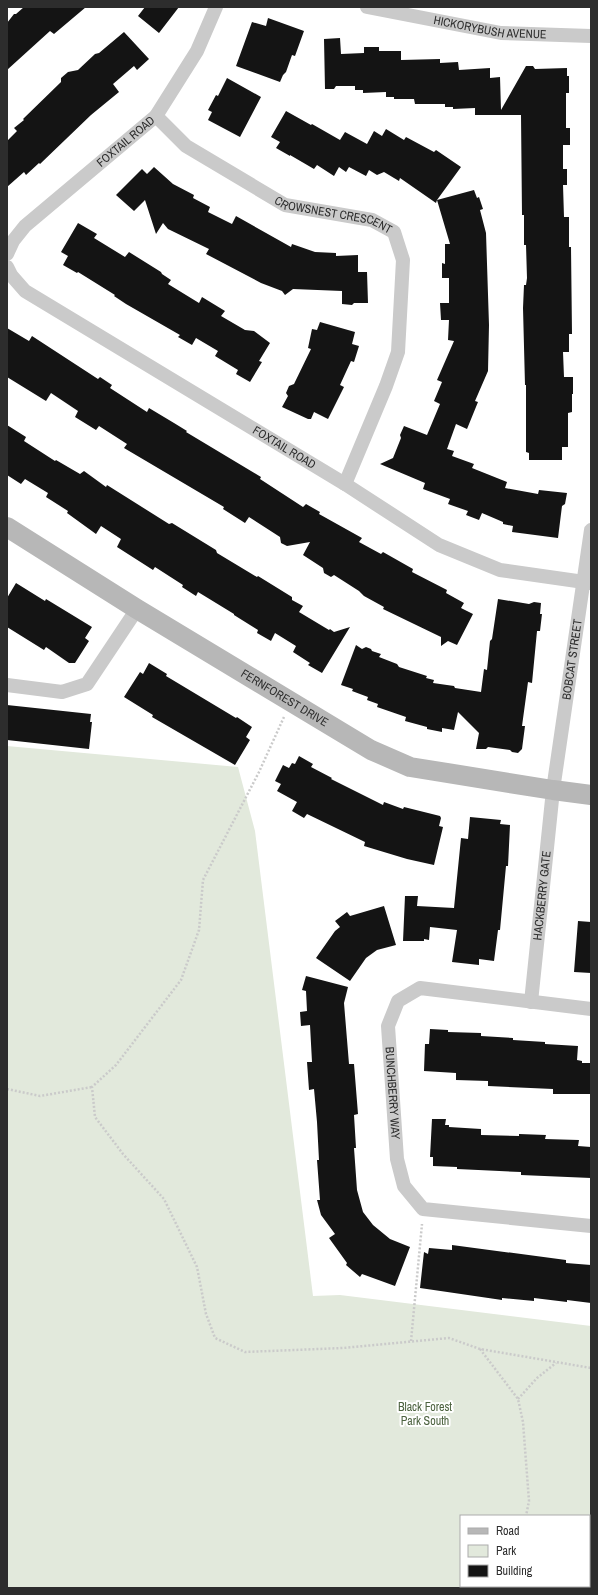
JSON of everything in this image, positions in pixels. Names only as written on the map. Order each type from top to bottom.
[{"type":"street","name":"FOXTAIL ROAD","points":[[7,254],[12,241],[25,226],[156,116],[197,51],[216,7]]},
{"type":"street","name":"HICKORYBUSH AVENUE","points":[[367,7],[501,33],[591,36]]},
{"type":"street","name":"CROWSNEST CRESCENT","points":[[156,116],[186,146],[285,205],[372,220],[394,232],[403,260],[398,352],[386,386],[345,484]]},
{"type":"street","name":"FOXTAIL ROAD","points":[[7,267],[11,276],[25,290],[345,484],[439,545],[500,570],[587,583]]},
{"type":"street","name":"FERNFOREST DRIVE","points":[[7,527],[137,609],[371,750],[410,767],[591,795]]},
{"type":"street","name":"BOBCAT STREET","points":[[553,790],[587,583],[591,530]]},
{"type":"street","points":[[7,685],[62,692],[87,684],[137,609]]},
{"type":"street","name":"HACKBERRY GATE","points":[[530,1002],[553,790]]},
{"type":"street","name":"BUNCHBERRY WAY","points":[[423,1209],[404,1186],[397,1159],[388,1026],[398,1001],[420,988],[591,1009]]},
{"type":"street","points":[[423,1209],[591,1226]]},
{"type":"path","points":[[7,1089],[40,1096],[92,1087],[116,1065],[181,980],[199,930],[203,880],[259,772],[291,703]]},
{"type":"path","points":[[92,1087],[95,1117],[122,1154],[164,1199],[197,1267],[206,1314],[215,1338],[245,1352],[343,1348],[449,1338],[480,1349],[591,1368]]},
{"type":"path","points":[[410,1341],[423,1209]]},
{"type":"path","points":[[480,1349],[518,1399],[524,1422],[529,1501],[526,1515]]},
{"type":"path","points":[[518,1399],[537,1378],[556,1363]]},
{"type":"green space","name":"Black Forest Park South","points":[[7,746],[238,767],[255,831],[313,1296],[340,1295],[591,1326],[591,1588],[7,1588]]},
{"type":"building","points":[[24,7],[86,7],[54,34],[50,31],[7,70],[7,23],[14,14]]},
{"type":"building","points":[[145,7],[179,7],[159,33],[138,16]]},
{"type":"building","points":[[268,18],[304,31],[295,56],[292,55],[286,72],[280,82],[236,66],[252,22],[266,26]]},
{"type":"building","points":[[124,32],[149,59],[137,70],[134,66],[113,84],[119,92],[91,115],[40,164],[39,163],[26,175],[24,172],[7,187],[7,141],[17,131],[14,128],[24,120],[23,119],[61,82],[61,78],[68,72],[78,70],[95,54],[99,53]]},
{"type":"building","points":[[340,38],[341,54],[364,53],[364,47],[379,47],[379,51],[401,51],[401,60],[440,59],[440,63],[458,62],[459,70],[490,68],[490,78],[500,77],[501,110],[526,66],[533,66],[535,69],[567,68],[567,76],[569,76],[569,93],[566,93],[566,128],[570,128],[570,145],[563,145],[563,169],[567,169],[567,185],[563,185],[564,217],[569,217],[569,247],[571,247],[572,334],[569,334],[569,352],[563,352],[564,377],[573,377],[573,394],[572,412],[568,413],[568,447],[562,447],[562,460],[529,460],[529,453],[526,452],[526,385],[523,308],[524,285],[526,285],[527,278],[526,245],[524,245],[524,215],[522,215],[521,115],[475,115],[475,108],[453,109],[453,107],[445,107],[445,104],[415,104],[414,99],[394,99],[394,97],[386,97],[386,92],[363,93],[363,90],[355,90],[355,86],[336,86],[334,89],[325,89],[324,39]]},
{"type":"building","points":[[227,78],[261,97],[240,137],[208,120],[212,112],[208,110],[216,95],[218,96]]},
{"type":"building","points":[[286,111],[340,140],[345,132],[367,144],[374,131],[382,136],[386,129],[404,140],[406,137],[434,152],[436,150],[461,167],[436,203],[400,178],[399,181],[384,172],[377,175],[369,170],[366,176],[349,167],[346,172],[339,167],[334,176],[317,165],[314,169],[276,148],[280,142],[271,137]]},
{"type":"building","points":[[154,167],[173,184],[194,195],[193,198],[210,207],[208,212],[232,224],[236,216],[291,247],[292,244],[315,252],[336,253],[336,256],[358,255],[358,272],[367,272],[368,303],[354,303],[352,305],[342,304],[342,291],[293,289],[285,295],[282,291],[261,283],[206,254],[209,249],[168,229],[163,223],[156,234],[145,200],[134,211],[116,195],[142,169],[147,174]]},
{"type":"building","points":[[474,190],[477,198],[479,197],[483,209],[480,210],[486,233],[489,325],[488,371],[475,401],[478,402],[467,429],[456,424],[447,449],[454,451],[452,456],[474,464],[472,468],[507,482],[505,488],[538,494],[539,490],[567,493],[565,504],[562,506],[558,538],[512,532],[513,526],[503,524],[503,522],[482,513],[479,520],[466,515],[468,511],[448,504],[450,499],[423,489],[425,483],[380,464],[393,458],[404,426],[427,435],[440,404],[434,401],[442,382],[437,380],[454,341],[448,340],[449,320],[441,320],[440,303],[449,303],[449,278],[442,278],[442,263],[445,264],[445,244],[450,244],[437,200]]},
{"type":"building","points":[[78,223],[97,234],[94,238],[125,257],[129,252],[171,280],[168,284],[199,303],[202,297],[225,311],[221,316],[245,330],[254,331],[270,343],[259,361],[262,362],[250,382],[236,374],[238,370],[215,356],[218,351],[196,338],[192,345],[178,337],[180,335],[126,304],[114,296],[115,295],[78,272],[77,273],[63,265],[68,256],[61,252]]},
{"type":"building","points":[[320,322],[355,332],[352,344],[359,346],[354,362],[351,361],[340,385],[344,387],[328,419],[314,412],[311,419],[308,419],[282,407],[288,396],[286,393],[289,386],[294,384],[311,349],[308,348],[312,329],[317,330]]},
{"type":"building","points":[[7,328],[29,341],[32,336],[98,379],[100,377],[112,385],[110,388],[147,412],[149,408],[261,477],[260,479],[303,507],[306,504],[320,512],[319,514],[362,538],[359,542],[381,554],[383,552],[413,569],[412,572],[447,590],[446,593],[464,603],[461,608],[473,614],[457,645],[448,641],[441,646],[441,637],[383,609],[384,607],[364,596],[359,591],[334,575],[331,577],[324,573],[323,568],[303,555],[310,542],[287,546],[281,543],[280,537],[249,517],[245,523],[223,509],[224,507],[124,448],[127,444],[99,426],[96,430],[75,417],[78,411],[51,393],[46,401],[7,377]]},
{"type":"building","points":[[7,425],[26,437],[24,441],[55,461],[56,460],[80,474],[84,471],[106,487],[107,485],[169,524],[172,523],[216,550],[217,553],[292,597],[292,600],[303,606],[299,612],[329,630],[330,629],[334,632],[350,627],[322,673],[308,665],[310,663],[293,652],[296,646],[275,633],[271,641],[257,633],[258,630],[234,614],[198,592],[196,596],[182,587],[183,585],[155,567],[153,570],[117,547],[121,539],[101,526],[96,534],[67,513],[68,511],[46,497],[48,493],[25,479],[21,484],[7,475]]},
{"type":"building","points":[[16,583],[92,627],[85,638],[89,641],[75,663],[69,663],[46,647],[44,650],[7,627],[7,598]]},
{"type":"building","points":[[498,599],[529,604],[534,602],[541,603],[540,614],[542,614],[540,631],[537,631],[532,683],[528,682],[522,726],[525,726],[522,749],[518,753],[510,750],[488,747],[486,749],[476,749],[479,733],[458,712],[454,730],[442,728],[442,732],[427,729],[427,727],[405,721],[406,717],[377,707],[378,704],[367,700],[368,697],[352,691],[353,689],[341,685],[356,645],[362,649],[366,647],[381,654],[379,657],[397,664],[399,667],[427,676],[426,678],[434,680],[433,683],[481,692],[484,669],[487,670],[490,641],[492,639]]},
{"type":"building","points":[[149,663],[167,674],[166,676],[252,727],[246,737],[250,740],[235,765],[152,717],[153,715],[124,697],[140,672],[143,674]]},
{"type":"building","points":[[7,705],[91,714],[90,722],[92,722],[89,749],[7,740]]},
{"type":"building","points":[[299,756],[313,764],[311,767],[332,778],[331,779],[383,805],[384,802],[403,809],[404,807],[440,816],[439,826],[443,827],[434,865],[407,859],[364,846],[365,842],[307,814],[304,818],[292,811],[297,802],[277,791],[281,784],[275,781],[283,765],[289,768],[292,763],[295,764]]},
{"type":"building","points":[[470,817],[501,820],[500,824],[510,825],[508,866],[506,866],[500,930],[498,930],[494,961],[479,959],[479,965],[452,962],[457,930],[430,927],[429,940],[403,941],[405,896],[418,896],[417,906],[454,908],[461,838],[468,839]]},
{"type":"building","points":[[384,906],[396,945],[377,950],[366,958],[350,981],[316,958],[335,931],[340,927],[335,921],[347,912],[350,916]]},
{"type":"building","points":[[578,921],[591,922],[591,973],[574,972]]},
{"type":"building","points":[[306,976],[348,987],[344,1003],[349,1064],[354,1064],[358,1114],[354,1115],[356,1148],[354,1148],[357,1190],[363,1212],[373,1225],[390,1239],[410,1247],[395,1286],[362,1274],[360,1277],[346,1265],[347,1263],[329,1238],[335,1234],[321,1215],[317,1200],[320,1200],[317,1160],[319,1160],[314,1089],[309,1090],[307,1062],[312,1062],[310,1025],[301,1026],[300,1012],[307,1011],[306,991],[302,990]]},
{"type":"building","points":[[430,1029],[448,1030],[448,1032],[481,1033],[481,1036],[545,1042],[545,1044],[578,1046],[577,1060],[582,1061],[582,1063],[591,1063],[591,1094],[553,1094],[553,1089],[488,1086],[488,1081],[456,1080],[456,1073],[424,1071],[425,1044],[429,1044]]},
{"type":"building","points":[[432,1119],[446,1119],[445,1125],[449,1125],[449,1127],[481,1129],[481,1135],[546,1135],[545,1139],[579,1140],[578,1146],[591,1147],[591,1178],[521,1175],[521,1172],[457,1169],[457,1167],[433,1166],[433,1157],[430,1157]]},
{"type":"building","points":[[452,1245],[566,1260],[566,1263],[591,1265],[591,1303],[534,1298],[534,1301],[502,1298],[502,1300],[420,1288],[424,1252],[428,1254],[429,1248],[452,1250]]}]
